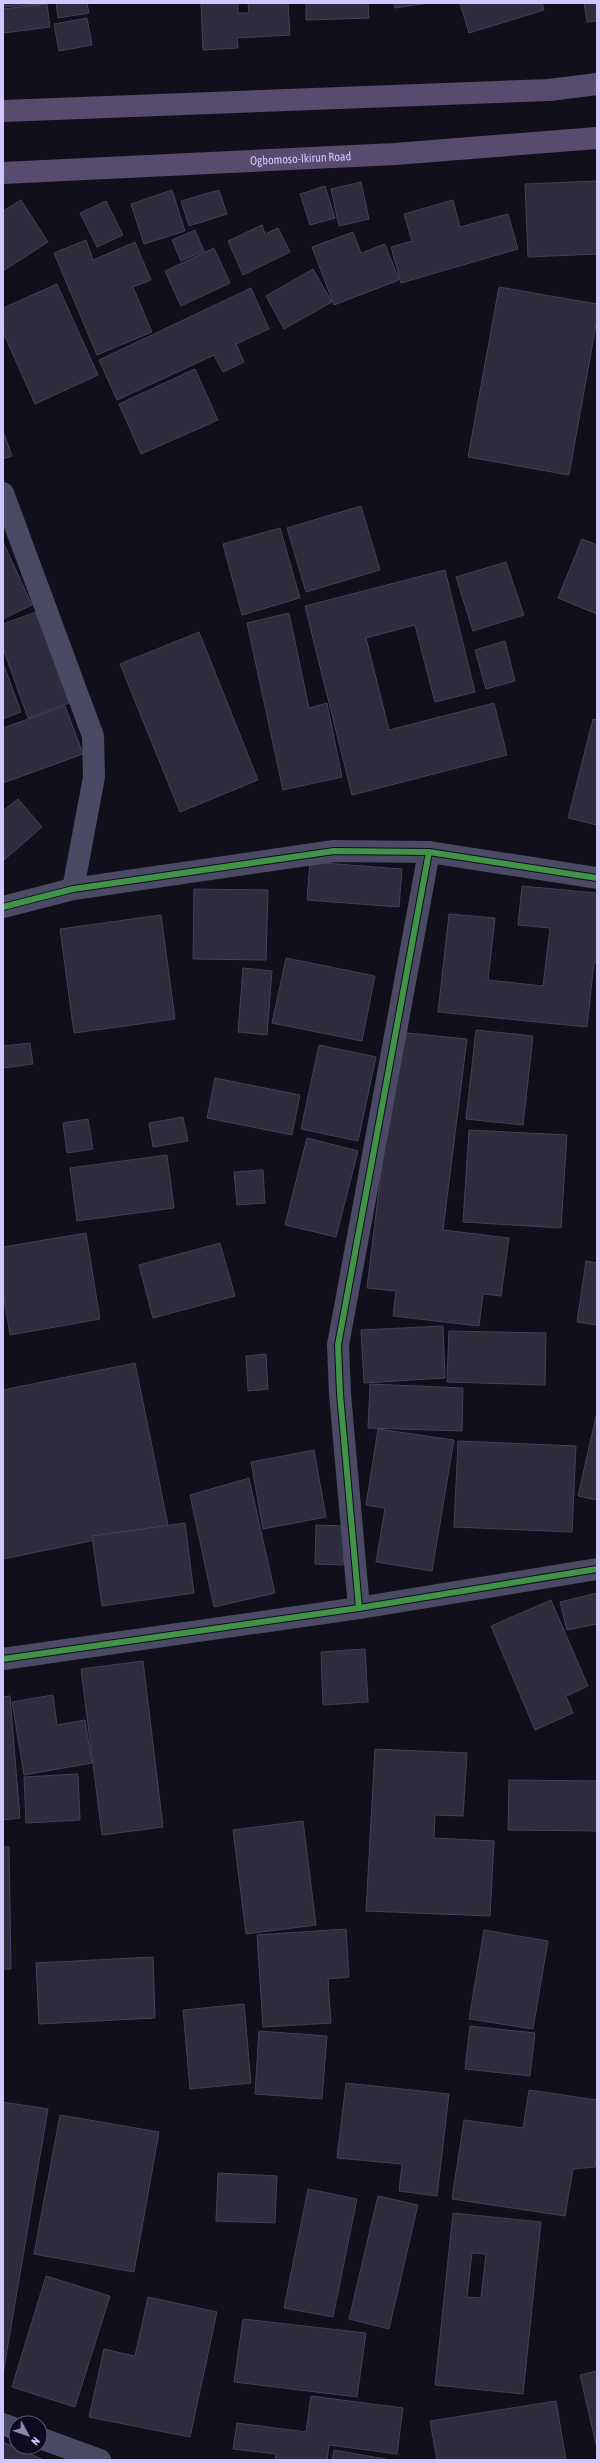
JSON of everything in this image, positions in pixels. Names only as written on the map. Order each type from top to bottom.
[{"type":"main road","points":[[3,111],[549,90],[597,84]]},
{"type":"main road","name":"Ogbomoso-Ikirun Road","points":[[3,172],[395,154],[597,138]]},
{"type":"street","points":[[3,493],[94,736],[94,777],[73,889]]},
{"type":"street","points":[[3,907],[73,889],[334,851],[429,852],[597,878]]},
{"type":"street","points":[[359,1608],[341,1402],[338,1345],[429,852]]},
{"type":"street","points":[[3,1660],[359,1608],[597,1569]]},
{"type":"street","points":[[48,2441],[100,2460]]},
{"type":"building","points":[[3,3],[41,3],[41,4],[3,7]]},
{"type":"building","points":[[56,3],[87,3],[89,13],[58,18]]},
{"type":"building","points":[[201,3],[238,3],[238,13],[249,13],[248,3],[288,3],[290,35],[237,38],[238,48],[203,50]]},
{"type":"building","points":[[306,3],[368,3],[369,18],[306,20]]},
{"type":"building","points":[[394,3],[428,3],[395,8]]},
{"type":"building","points":[[460,3],[542,3],[544,10],[469,33]]},
{"type":"building","points":[[584,3],[597,3],[597,21],[587,22]]},
{"type":"building","points":[[47,4],[50,27],[3,33],[3,9]]},
{"type":"building","points":[[87,18],[92,45],[59,51],[54,24]]},
{"type":"building","points":[[597,181],[597,254],[528,257],[525,184]]},
{"type":"building","points":[[361,182],[369,219],[339,226],[331,189]]},
{"type":"building","points":[[325,186],[335,218],[310,225],[300,194]]},
{"type":"building","points":[[172,190],[185,231],[144,244],[131,204]]},
{"type":"building","points":[[219,190],[227,214],[189,226],[181,201]]},
{"type":"building","points":[[21,200],[48,242],[3,271],[3,211]]},
{"type":"building","points":[[453,200],[460,227],[508,214],[518,249],[401,283],[391,247],[412,241],[404,214]]},
{"type":"building","points":[[106,201],[123,235],[97,247],[80,213]]},
{"type":"building","points":[[262,225],[265,234],[278,228],[290,252],[243,275],[228,241]]},
{"type":"building","points":[[195,230],[204,251],[181,261],[172,240]]},
{"type":"building","points":[[353,232],[361,253],[385,244],[399,280],[334,305],[312,247]]},
{"type":"building","points":[[86,240],[93,260],[135,242],[151,280],[133,287],[152,332],[97,355],[54,253]]},
{"type":"building","points":[[214,248],[230,283],[181,306],[165,271]]},
{"type":"building","points":[[313,269],[332,302],[284,329],[266,296]]},
{"type":"building","points":[[57,284],[98,375],[35,404],[3,332],[3,308]]},
{"type":"building","points":[[499,287],[597,304],[597,319],[569,475],[468,457]]},
{"type":"building","points":[[251,288],[269,329],[236,344],[244,362],[223,372],[214,355],[117,400],[99,360]]},
{"type":"building","points":[[195,369],[218,420],[141,454],[119,404]]},
{"type":"building","points":[[3,431],[12,456],[3,459]]},
{"type":"building","points":[[361,506],[380,570],[306,592],[287,528]]},
{"type":"building","points":[[280,528],[300,598],[242,615],[223,544]]},
{"type":"building","points":[[582,539],[597,545],[597,614],[558,598]]},
{"type":"building","points":[[3,542],[32,605],[3,619]]},
{"type":"building","points":[[506,562],[524,615],[473,631],[456,577]]},
{"type":"building","points":[[445,570],[475,692],[435,702],[415,625],[366,638],[389,730],[494,703],[507,755],[352,795],[305,606]]},
{"type":"building","points":[[36,612],[69,703],[28,718],[3,648],[3,624]]},
{"type":"building","points":[[289,613],[309,708],[327,703],[342,777],[283,790],[247,623]]},
{"type":"building","points":[[199,632],[258,780],[180,812],[120,664]]},
{"type":"building","points":[[505,641],[515,681],[486,689],[475,650]]},
{"type":"building","points":[[3,663],[21,712],[3,719]]},
{"type":"building","points":[[65,706],[83,754],[3,783],[3,728]]},
{"type":"building","points":[[593,719],[597,720],[597,825],[568,818]]},
{"type":"building","points":[[18,799],[42,827],[4,860],[3,811]]},
{"type":"building","points":[[310,862],[402,869],[399,907],[307,900]]},
{"type":"building","points":[[522,886],[597,893],[597,963],[594,963],[587,1027],[438,1012],[449,914],[495,918],[488,980],[543,986],[550,928],[518,925]]},
{"type":"building","points":[[194,889],[268,890],[266,960],[193,959]]},
{"type":"building","points":[[161,915],[175,1019],[74,1033],[60,929]]},
{"type":"building","points":[[286,958],[375,976],[362,1041],[272,1023]]},
{"type":"building","points":[[243,968],[272,971],[267,1035],[238,1032]]},
{"type":"building","points":[[476,1030],[533,1036],[523,1125],[466,1119]]},
{"type":"building","points":[[398,1032],[467,1039],[443,1230],[509,1238],[501,1296],[483,1294],[479,1326],[393,1316],[396,1291],[367,1288]]},
{"type":"building","points":[[30,1043],[33,1064],[3,1068],[3,1046]]},
{"type":"building","points":[[319,1045],[376,1057],[358,1141],[301,1129]]},
{"type":"building","points":[[215,1078],[300,1095],[292,1135],[207,1118]]},
{"type":"building","points":[[183,1117],[188,1141],[153,1147],[149,1123]]},
{"type":"building","points":[[88,1119],[93,1149],[67,1153],[63,1123]]},
{"type":"building","points":[[469,1130],[567,1135],[561,1228],[463,1222]]},
{"type":"building","points":[[307,1138],[358,1151],[336,1237],[285,1225]]},
{"type":"building","points":[[167,1155],[174,1208],[77,1221],[70,1168]]},
{"type":"building","points":[[263,1170],[265,1203],[237,1205],[234,1172]]},
{"type":"building","points":[[86,1233],[100,1319],[10,1335],[3,1292],[3,1247]]},
{"type":"building","points":[[220,1243],[235,1296],[153,1318],[139,1265]]},
{"type":"building","points":[[586,1261],[597,1263],[597,1325],[577,1322]]},
{"type":"building","points":[[443,1326],[445,1378],[364,1383],[361,1330]]},
{"type":"building","points":[[449,1331],[546,1333],[545,1385],[447,1382]]},
{"type":"building","points":[[266,1354],[268,1389],[248,1391],[246,1356]]},
{"type":"building","points":[[135,1363],[168,1525],[3,1559],[3,1390]]},
{"type":"building","points":[[370,1384],[463,1388],[462,1431],[368,1428]]},
{"type":"building","points":[[597,1412],[597,1500],[578,1496]]},
{"type":"building","points":[[378,1429],[454,1440],[432,1571],[376,1562],[385,1508],[366,1505]]},
{"type":"building","points":[[458,1441],[576,1446],[572,1532],[454,1527]]},
{"type":"building","points":[[314,1450],[326,1517],[263,1529],[251,1462]]},
{"type":"building","points":[[249,1478],[275,1593],[214,1607],[190,1495]]},
{"type":"building","points":[[185,1523],[194,1593],[102,1606],[92,1536]]},
{"type":"building","points":[[316,1525],[345,1526],[343,1565],[315,1564]]},
{"type":"building","points":[[597,1593],[597,1624],[567,1630],[560,1602]]},
{"type":"building","points":[[551,1600],[588,1686],[566,1696],[573,1713],[535,1730],[491,1626]]},
{"type":"building","points":[[365,1649],[368,1702],[323,1705],[321,1652]]},
{"type":"building","points":[[143,1661],[163,1827],[102,1835],[81,1669]]},
{"type":"building","points":[[53,1695],[57,1725],[85,1720],[92,1763],[24,1775],[12,1702]]},
{"type":"building","points":[[10,1696],[20,1818],[3,1820],[3,1697]]},
{"type":"building","points":[[375,1749],[467,1753],[463,1816],[435,1815],[434,1838],[494,1841],[490,1916],[366,1911]]},
{"type":"building","points":[[78,1774],[80,1820],[26,1823],[24,1777]]},
{"type":"building","points":[[509,1780],[597,1781],[597,1831],[508,1830]]},
{"type":"building","points":[[303,1821],[316,1925],[246,1934],[233,1830]]},
{"type":"building","points":[[3,1847],[9,1847],[11,1969],[3,1969]]},
{"type":"building","points":[[346,1929],[349,1977],[328,1979],[331,2023],[263,2027],[257,1935]]},
{"type":"building","points":[[484,1930],[548,1941],[533,2029],[469,2019]]},
{"type":"building","points":[[153,1957],[155,2018],[39,2024],[36,1963]]},
{"type":"building","points":[[244,2004],[251,2083],[190,2089],[183,2010]]},
{"type":"building","points":[[470,2026],[535,2033],[530,2076],[465,2069]]},
{"type":"building","points":[[259,2031],[327,2036],[322,2099],[255,2094]]},
{"type":"building","points":[[346,2083],[449,2094],[437,2196],[399,2191],[402,2164],[337,2158]]},
{"type":"building","points":[[529,2090],[597,2100],[597,2151],[595,2167],[573,2169],[565,2216],[452,2199],[464,2120],[523,2128]]},
{"type":"building","points":[[3,2102],[48,2109],[3,2374]]},
{"type":"building","points":[[60,2115],[159,2132],[134,2272],[34,2254]]},
{"type":"building","points":[[218,2173],[277,2176],[275,2223],[216,2221]]},
{"type":"building","points":[[308,2189],[357,2199],[333,2317],[284,2308]]},
{"type":"building","points":[[378,2196],[418,2205],[389,2329],[349,2319]]},
{"type":"building","points":[[453,2213],[541,2222],[523,2394],[435,2385]],"holes":[[[472,2253],[486,2254],[481,2298],[467,2297]]]},
{"type":"building","points":[[46,2276],[110,2296],[75,2407],[12,2387]]},
{"type":"building","points":[[148,2297],[217,2312],[190,2437],[89,2417],[104,2349],[135,2356]]},
{"type":"building","points":[[243,2319],[366,2333],[357,2397],[234,2382]]},
{"type":"building","points":[[597,2371],[597,2448],[580,2375]]},
{"type":"building","points":[[311,2396],[403,2408],[397,2454],[329,2445],[327,2460],[275,2460],[276,2454],[233,2449],[237,2423],[306,2432]]},
{"type":"building","points":[[556,2401],[566,2460],[437,2460],[430,2421]]},
{"type":"building","points":[[3,2442],[8,2444],[8,2455],[33,2455],[44,2460],[3,2460]]},
{"type":"building","points":[[334,2450],[391,2460],[332,2460]]},
{"type":"cycle path","points":[[3,907],[73,889],[334,851],[429,852],[597,878]]},
{"type":"cycle path","points":[[359,1608],[340,1394],[338,1345],[429,852]]},
{"type":"cycle path","points":[[3,1659],[359,1608],[597,1569]]}]
